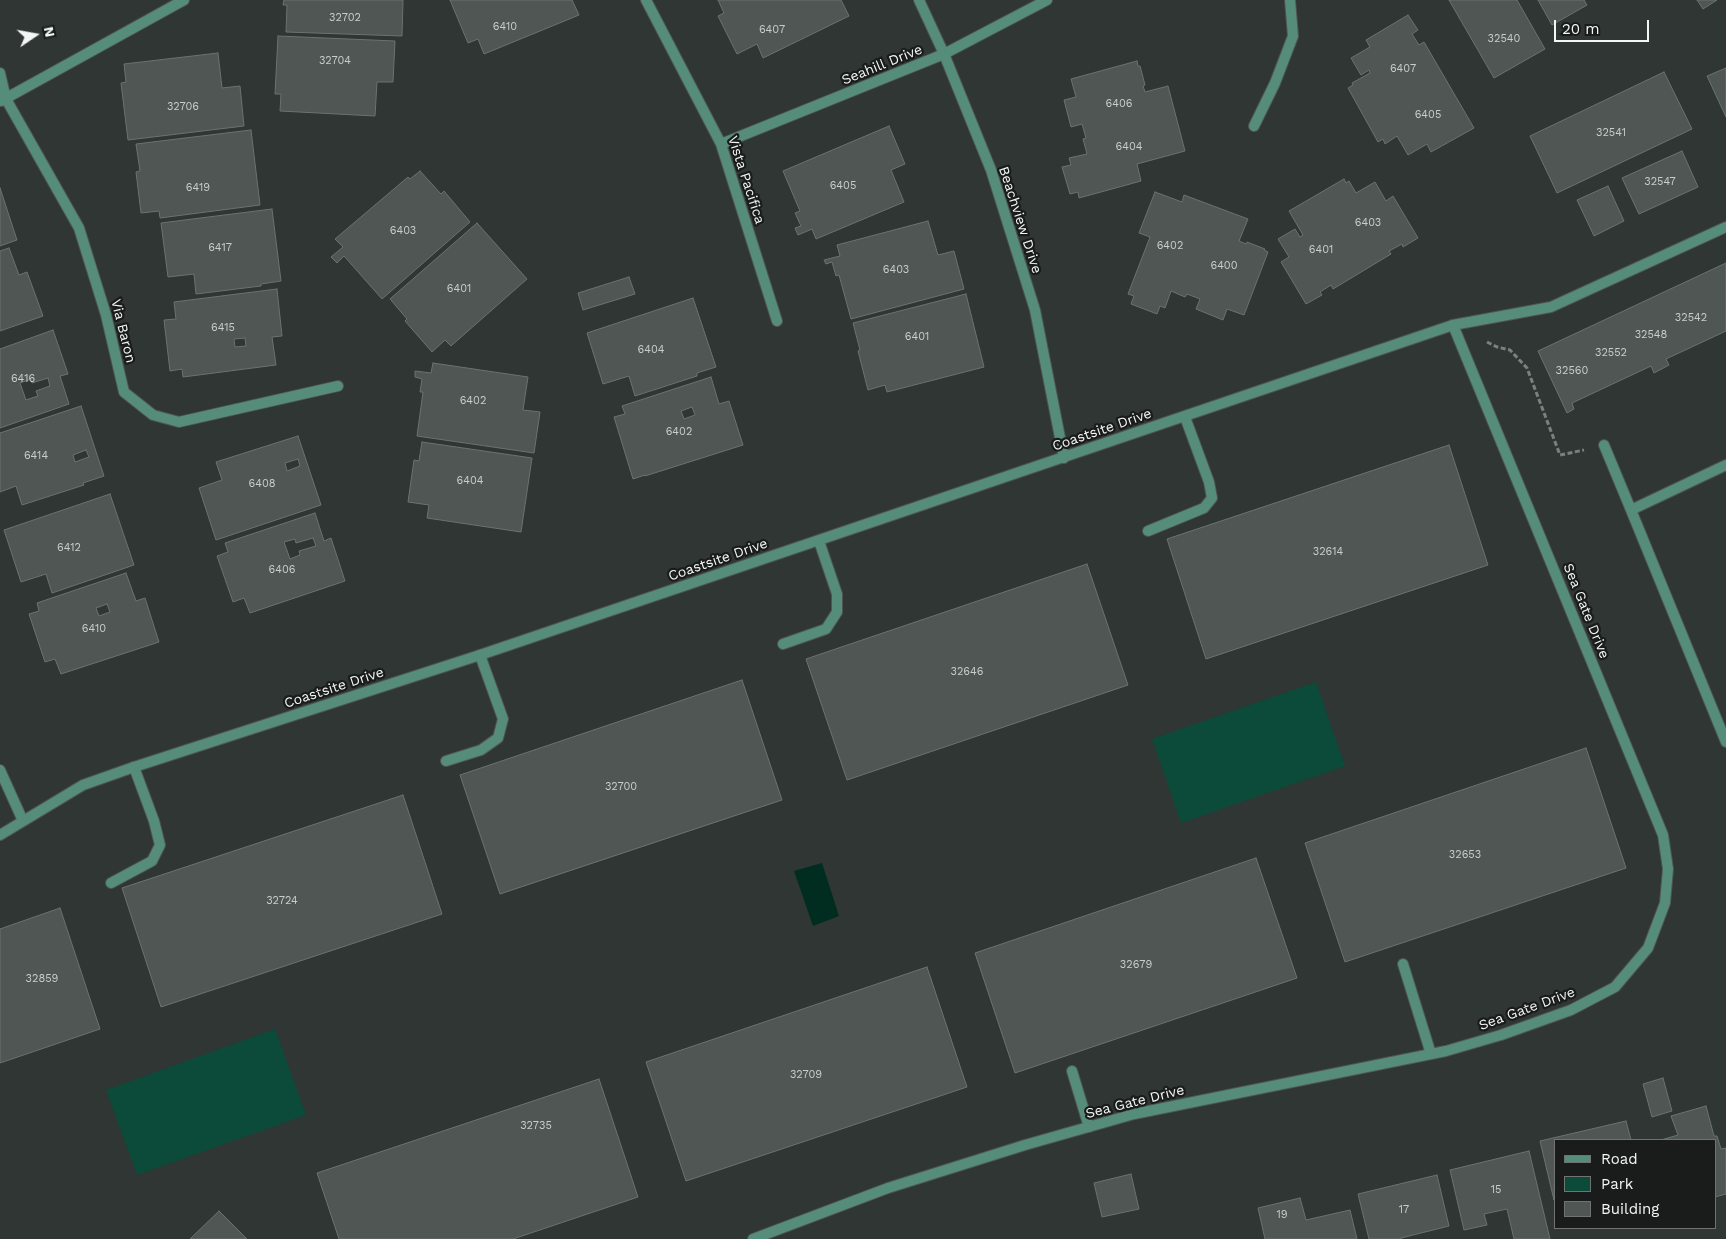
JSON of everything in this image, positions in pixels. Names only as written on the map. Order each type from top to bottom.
[{"type":"street","points":[[3,100],[184,0]]},
{"type":"street","name":"Vista Pacifica","points":[[646,0],[721,144],[777,321]]},
{"type":"street","name":"Beachview Drive","points":[[919,0],[944,54],[991,170],[1035,310],[1064,458]]},
{"type":"street","name":"Seahill Drive","points":[[721,144],[944,54],[1047,0]]},
{"type":"street","points":[[1254,126],[1275,83],[1293,36],[1290,0]]},
{"type":"street","name":"Via Baron","points":[[0,73],[3,100],[79,228],[106,315],[124,392],[153,415],[178,422],[338,386]]},
{"type":"street","name":"Coastsite Drive","points":[[0,835],[83,785],[134,767],[480,655],[1453,325],[1550,307],[1726,227]]},
{"type":"street","name":"Sea Gate Drive","points":[[753,1239],[888,1188],[1134,1114],[1431,1054],[1501,1035],[1571,1010],[1615,987],[1648,948],[1665,903],[1668,869],[1663,834],[1453,325]]},
{"type":"street","points":[[1148,531],[1204,508],[1212,498],[1209,482],[1185,417]]},
{"type":"street","points":[[1604,445],[1726,742]]},
{"type":"street","points":[[1631,510],[1726,465]]},
{"type":"street","points":[[783,644],[826,629],[837,612],[837,594],[819,541]]},
{"type":"street","points":[[446,761],[481,750],[498,738],[503,719],[480,655]]},
{"type":"street","points":[[111,883],[152,861],[160,845],[154,821],[134,767]]},
{"type":"street","points":[[0,770],[23,821]]},
{"type":"street","points":[[1403,964],[1431,1054]]},
{"type":"street","points":[[1072,1071],[1089,1127]]},
{"type":"path","points":[[1510,350],[1527,368],[1560,455],[1604,445]]},
{"type":"green space","points":[[1316,682],[1345,766],[1181,823],[1152,739]]},
{"type":"green space","points":[[275,1029],[306,1115],[137,1175],[106,1090]]},
{"type":"shaded area","points":[[822,863],[839,916],[813,926],[794,871]]},
{"type":"building","points":[[284,0],[403,0],[402,36],[286,32],[287,5],[283,5]]},
{"type":"building","points":[[450,0],[572,0],[579,15],[484,54],[478,39],[468,43]]},
{"type":"building","points":[[718,0],[841,0],[849,16],[763,58],[757,44],[737,54],[718,16],[724,13]]},
{"type":"building","points":[[1449,0],[1517,0],[1545,49],[1494,78]]},
{"type":"building","points":[[1538,0],[1584,0],[1587,5],[1552,25]]},
{"type":"building","points":[[1697,0],[1717,0],[1703,9]]},
{"type":"building","points":[[1408,15],[1418,30],[1412,34],[1419,45],[1424,42],[1474,128],[1431,152],[1427,144],[1408,155],[1397,136],[1385,144],[1383,139],[1378,142],[1348,88],[1353,85],[1352,83],[1370,73],[1369,70],[1361,75],[1351,58],[1370,47],[1366,40]]},
{"type":"building","points":[[278,36],[395,41],[393,82],[377,82],[375,116],[280,111],[281,94],[275,94]]},
{"type":"building","points":[[218,53],[222,88],[240,86],[244,126],[128,140],[121,83],[126,82],[124,64]]},
{"type":"building","points":[[1137,61],[1145,85],[1143,86],[1145,92],[1168,86],[1185,151],[1137,164],[1141,181],[1079,198],[1078,192],[1070,194],[1062,167],[1071,165],[1069,158],[1087,154],[1083,139],[1086,138],[1082,124],[1071,127],[1064,100],[1076,97],[1071,79]]},
{"type":"building","points":[[1726,68],[1726,117],[1707,76]]},
{"type":"building","points":[[1664,72],[1692,129],[1557,193],[1530,136]]},
{"type":"building","points":[[889,126],[905,164],[891,170],[904,202],[816,239],[812,229],[798,235],[795,228],[801,226],[795,213],[800,211],[783,171]]},
{"type":"building","points":[[251,130],[260,205],[160,218],[159,211],[141,213],[136,172],[140,171],[136,144]]},
{"type":"building","points":[[1682,151],[1698,187],[1639,214],[1622,178]]},
{"type":"building","points":[[420,171],[441,194],[444,191],[470,222],[382,299],[344,256],[337,263],[331,257],[343,247],[335,239],[408,177],[410,179]]},
{"type":"building","points":[[1344,179],[1346,183],[1349,181],[1356,193],[1375,182],[1386,201],[1393,196],[1418,238],[1403,247],[1402,244],[1389,251],[1391,254],[1333,289],[1331,285],[1320,292],[1322,295],[1306,304],[1281,262],[1289,257],[1278,239],[1295,229],[1300,237],[1303,235],[1289,211]]},
{"type":"building","points":[[1608,186],[1624,221],[1594,236],[1577,200]]},
{"type":"building","points":[[0,188],[17,240],[0,246]]},
{"type":"building","points":[[1155,192],[1182,202],[1184,195],[1248,219],[1239,241],[1246,244],[1247,242],[1268,252],[1244,315],[1227,309],[1223,320],[1196,309],[1200,299],[1187,294],[1185,297],[1171,291],[1165,308],[1160,306],[1157,314],[1131,304],[1134,296],[1128,294],[1150,237],[1139,233]]},
{"type":"building","points":[[272,209],[281,281],[261,284],[261,286],[196,294],[194,274],[168,277],[161,223]]},
{"type":"building","points":[[928,221],[938,255],[954,251],[964,289],[851,319],[839,275],[836,276],[832,262],[826,264],[824,260],[840,256],[837,245]]},
{"type":"building","points":[[477,223],[527,279],[451,346],[445,340],[432,352],[405,321],[407,319],[390,299]]},
{"type":"building","points":[[9,248],[19,275],[27,272],[43,316],[0,331],[0,251]]},
{"type":"building","points":[[1726,263],[1726,331],[1666,359],[1669,365],[1654,373],[1651,366],[1572,403],[1574,409],[1567,413],[1538,351]]},
{"type":"building","points":[[629,277],[635,294],[583,310],[578,293]]},
{"type":"building","points":[[277,289],[282,336],[272,337],[276,365],[183,377],[182,369],[170,371],[164,320],[176,319],[174,302]],"holes":[[[245,338],[246,346],[235,347],[234,339]]]},
{"type":"building","points":[[966,294],[984,367],[887,392],[885,385],[868,390],[853,323]]},
{"type":"building","points":[[693,298],[716,367],[697,373],[697,376],[635,396],[629,376],[603,384],[587,333]]},
{"type":"building","points":[[53,330],[68,374],[60,376],[69,404],[0,428],[0,349]],"holes":[[[48,378],[50,386],[36,391],[38,396],[26,400],[20,383],[31,379],[32,383]]]},
{"type":"building","points":[[433,363],[528,377],[523,410],[540,412],[534,453],[417,436],[423,392],[420,392],[422,379],[415,377],[415,371],[431,373]]},
{"type":"building","points":[[711,377],[719,404],[729,401],[743,445],[633,479],[614,417],[625,414],[622,406]],"holes":[[[692,407],[695,415],[684,419],[681,411]]]},
{"type":"building","points":[[81,406],[104,476],[83,483],[84,485],[22,505],[16,486],[0,492],[0,433]],"holes":[[[86,450],[89,457],[75,462],[73,455]]]},
{"type":"building","points":[[298,436],[321,505],[216,540],[199,488],[222,480],[216,462]],"holes":[[[298,459],[300,466],[287,471],[285,463]]]},
{"type":"building","points":[[422,442],[532,458],[521,532],[427,518],[429,505],[408,502],[414,460],[419,461]]},
{"type":"building","points":[[1449,445],[1488,565],[1206,659],[1167,539]]},
{"type":"building","points":[[110,494],[134,565],[52,593],[46,574],[21,582],[4,530]]},
{"type":"building","points":[[315,513],[324,541],[331,538],[345,581],[250,613],[244,598],[233,602],[217,556],[228,552],[225,543]],"holes":[[[313,538],[316,546],[299,551],[300,555],[290,559],[284,542],[295,539],[296,543]]]},
{"type":"building","points":[[1087,564],[1128,685],[847,780],[806,659]]},
{"type":"building","points":[[126,573],[136,601],[145,598],[159,642],[61,674],[55,659],[45,662],[29,614],[39,611],[37,603]],"holes":[[[107,604],[110,612],[99,616],[96,608]]]},
{"type":"building","points":[[742,680],[782,800],[500,894],[460,775]]},
{"type":"building","points":[[1586,748],[1626,868],[1345,962],[1305,843]]},
{"type":"building","points":[[403,795],[442,914],[161,1007],[122,888]]},
{"type":"building","points":[[1256,858],[1297,978],[1015,1073],[975,953]]},
{"type":"building","points":[[60,908],[100,1029],[0,1063],[0,929]]},
{"type":"building","points":[[927,967],[967,1087],[686,1181],[646,1062]]},
{"type":"building","points":[[1663,1078],[1672,1111],[1652,1117],[1643,1084]]},
{"type":"building","points":[[599,1079],[638,1197],[513,1239],[339,1239],[317,1173]]},
{"type":"building","points":[[1706,1106],[1714,1136],[1717,1136],[1721,1149],[1726,1148],[1726,1194],[1716,1197],[1716,1139],[1664,1139],[1678,1135],[1671,1116]]},
{"type":"building","points":[[1626,1121],[1631,1139],[1554,1139],[1554,1200],[1540,1141]]},
{"type":"building","points":[[1529,1151],[1550,1239],[1514,1239],[1507,1209],[1484,1214],[1487,1225],[1464,1230],[1450,1170]]},
{"type":"building","points":[[1131,1174],[1139,1209],[1102,1217],[1094,1183]]},
{"type":"building","points":[[1437,1175],[1449,1226],[1402,1239],[1369,1239],[1358,1194]]},
{"type":"building","points":[[1300,1198],[1306,1220],[1350,1210],[1357,1239],[1265,1239],[1258,1208]]},
{"type":"building","points":[[219,1211],[247,1239],[190,1239]]}]
